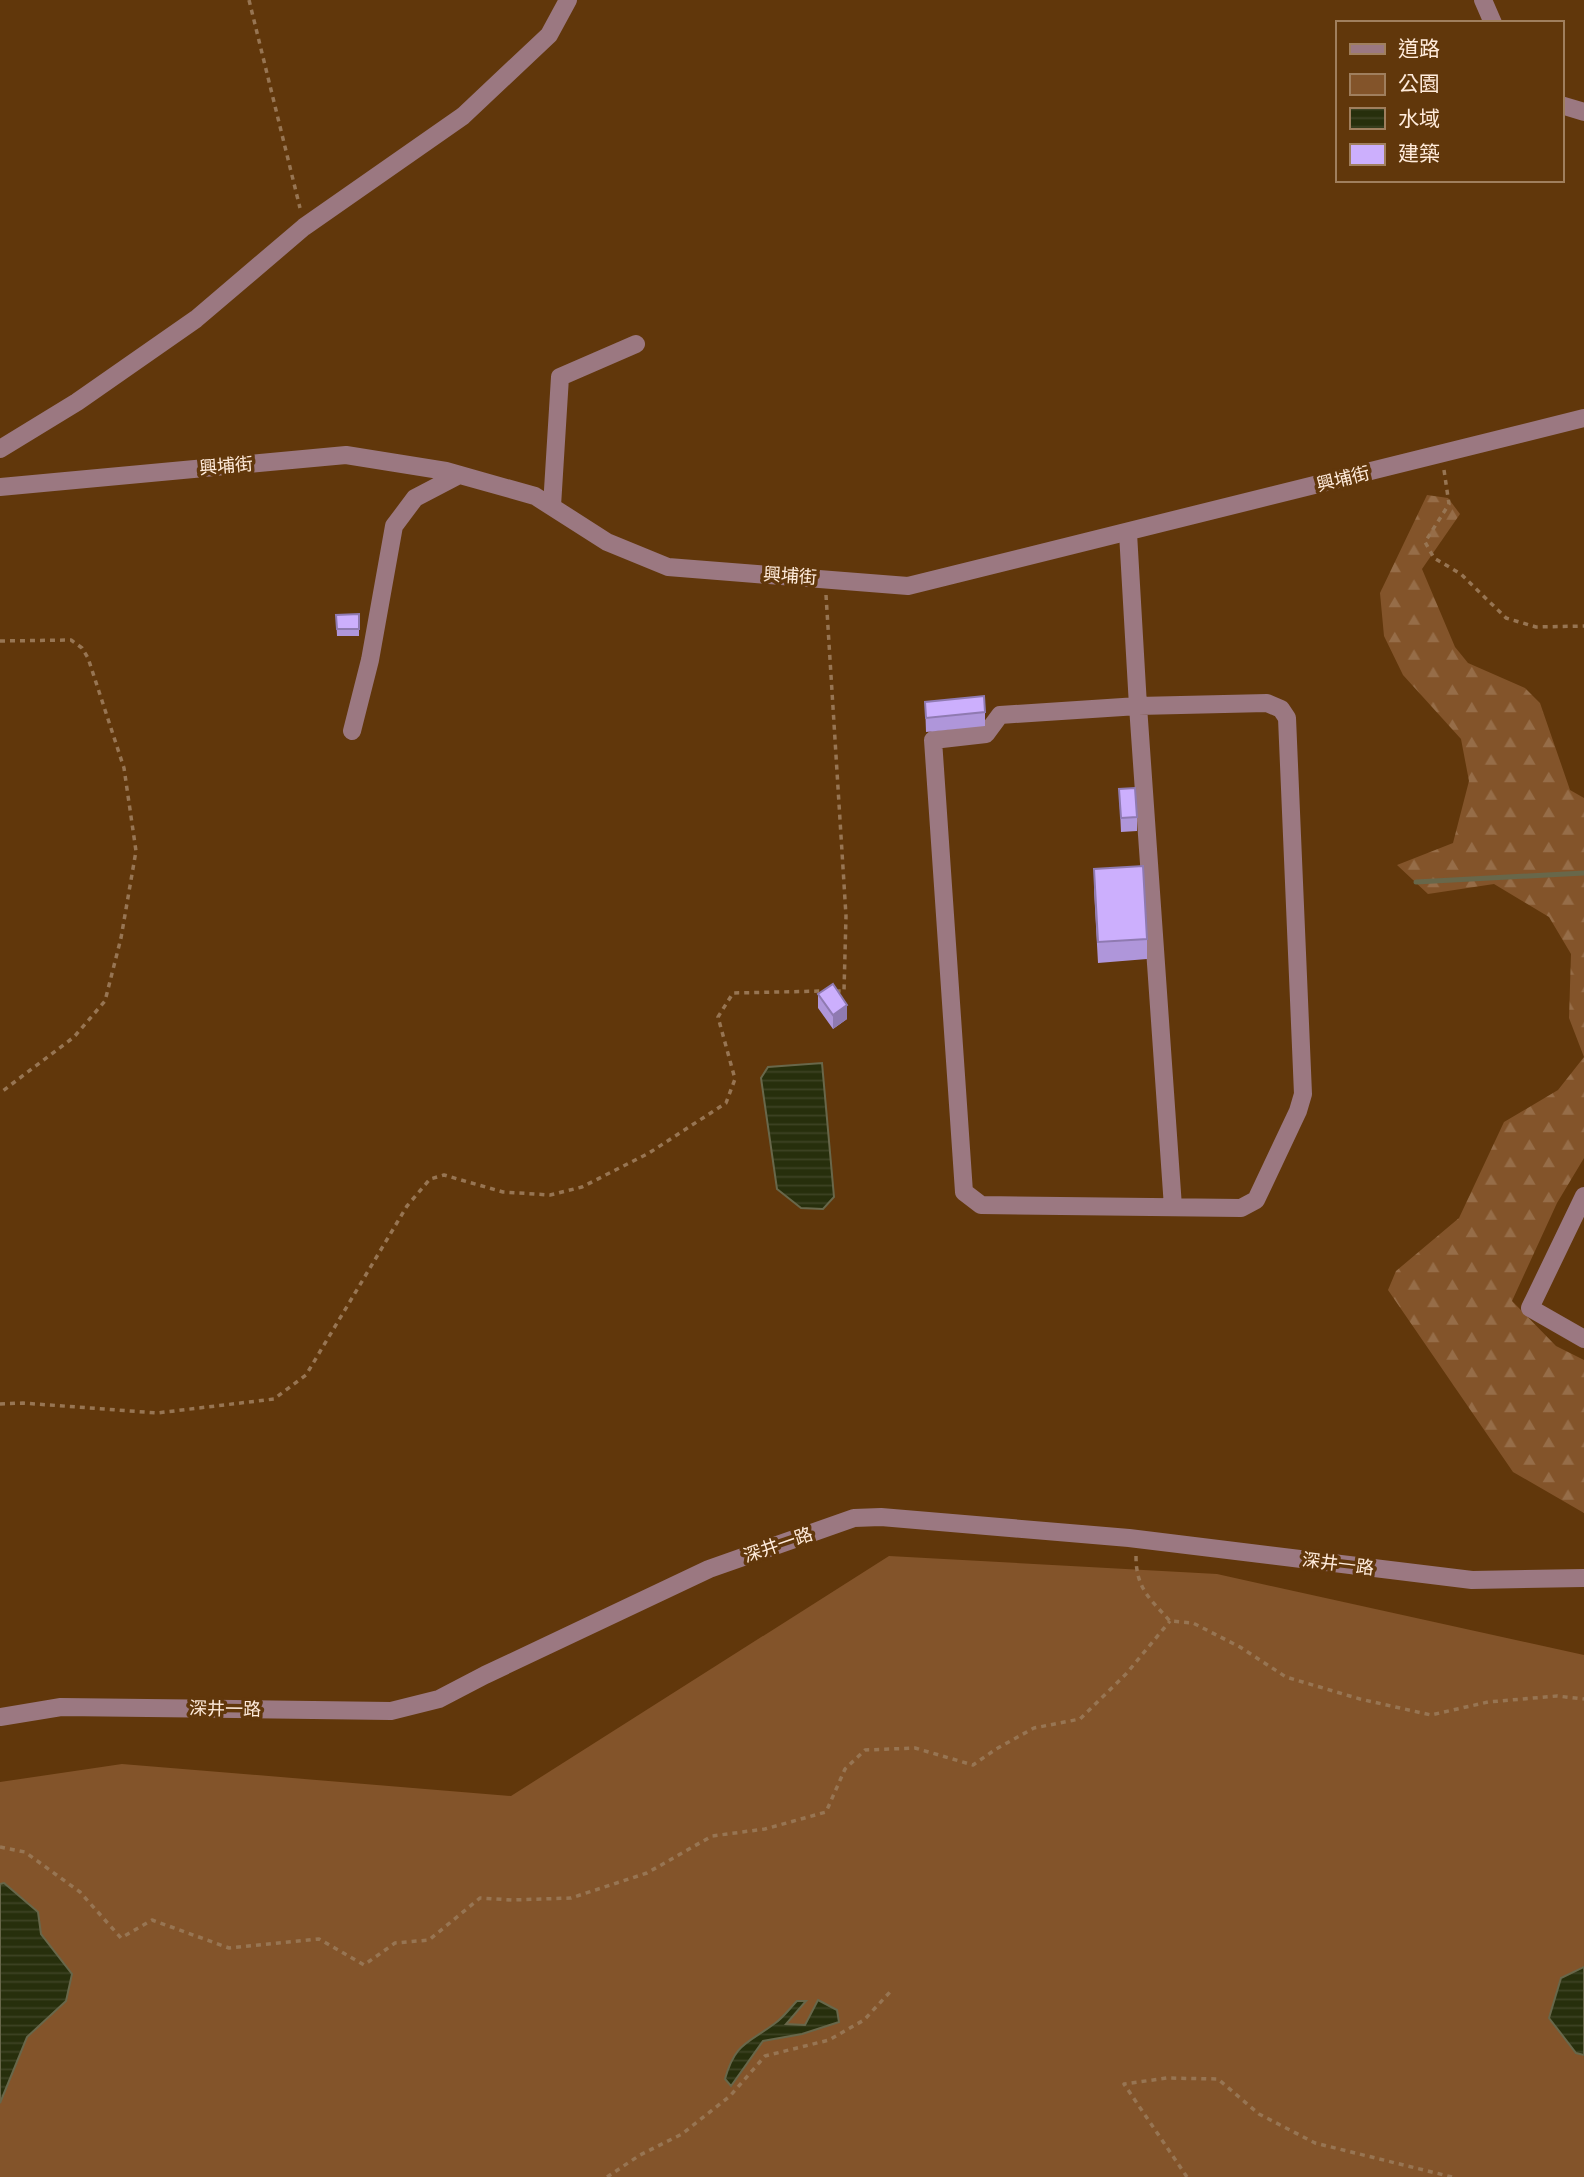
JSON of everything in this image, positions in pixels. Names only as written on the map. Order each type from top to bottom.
[{"type":"street","points":[[0,449],[78,402],[196,319],[304,227],[463,116],[549,35],[568,0]]},
{"type":"street","points":[[1483,0],[1492,21]]},
{"type":"street","points":[[1563,107],[1584,112]]},
{"type":"street","points":[[552,506],[560,377],[636,344]]},
{"type":"street","name":"興埔街","points":[[0,487],[346,454],[459,475],[535,496],[607,542],[668,567],[908,586],[1584,418]]},
{"type":"street","points":[[352,731],[370,660],[394,526],[415,498],[459,475]]},
{"type":"street","points":[[1128,533],[1172,1207]]},
{"type":"street","points":[[1267,703],[1281,709],[1287,718],[1303,1094],[1298,1111],[1256,1200],[1241,1208],[981,1205],[964,1192],[933,740],[986,733],[1000,715],[1138,706],[1267,703]]},
{"type":"street","points":[[1584,1196],[1530,1308],[1584,1339]]},
{"type":"street","name":"深井一路","points":[[0,1717],[61,1707],[391,1711],[439,1699],[709,1569],[854,1518],[881,1517],[1137,1539],[1472,1580],[1584,1578]]},
{"type":"path","points":[[250,0],[304,227]]},
{"type":"path","points":[[1441,454],[1449,504],[1425,542],[1434,558],[1461,574],[1506,618],[1535,627],[1584,626]]},
{"type":"path","points":[[0,1404],[23,1403],[157,1413],[274,1399],[306,1375],[407,1206],[430,1179],[444,1175],[503,1192],[550,1195],[582,1187],[649,1153],[726,1103],[735,1079],[718,1017],[733,993],[844,991],[846,916],[825,579]]},
{"type":"path","points":[[0,641],[71,640],[82,648],[88,658],[124,768],[136,851],[121,938],[105,1001],[74,1037],[0,1093]]},
{"type":"path","points":[[1137,1539],[1136,1575],[1148,1598],[1170,1621],[1193,1623],[1240,1647],[1286,1676],[1360,1699],[1431,1715],[1488,1702],[1558,1696],[1584,1699]]},
{"type":"path","points":[[0,1847],[25,1852],[80,1892],[121,1938],[152,1920],[229,1948],[319,1939],[364,1965],[395,1943],[429,1940],[480,1898],[570,1898],[647,1873],[712,1836],[765,1829],[826,1812],[845,1769],[864,1750],[915,1748],[973,1765],[1034,1728],[1080,1719],[1126,1674],[1170,1621]]},
{"type":"path","points":[[607,2177],[691,2127],[730,2096],[765,2056],[829,2039],[864,2020],[890,1992]]},
{"type":"path","points":[[1187,2177],[1124,2084],[1167,2078],[1218,2079],[1259,2114],[1315,2143],[1452,2177]]},
{"type":"green space","points":[[1427,495],[1448,498],[1460,514],[1422,569],[1455,647],[1468,663],[1525,688],[1540,703],[1570,790],[1584,798],[1584,1057],[1569,1018],[1571,954],[1549,917],[1494,884],[1428,894],[1397,865],[1453,843],[1469,781],[1461,739],[1403,675],[1384,636],[1380,593]]},
{"type":"green space","points":[[1584,1057],[1584,1158],[1557,1203],[1512,1301],[1556,1346],[1584,1360],[1584,1513],[1513,1472],[1388,1290],[1396,1271],[1459,1218],[1504,1122],[1558,1090]]},
{"type":"green space","points":[[889,1556],[1217,1574],[1584,1655],[1584,2177],[0,2177],[0,1782],[122,1764],[511,1796]]},
{"type":"water","points":[[822,1063],[834,1197],[823,1209],[801,1208],[777,1189],[761,1078],[768,1067]]},
{"type":"water","points":[[4,1883],[38,1912],[41,1934],[72,1974],[66,2001],[27,2037],[0,2103],[0,1884]]},
{"type":"water","points":[[1584,1967],[1584,2055],[1576,2053],[1549,2018],[1561,1978]]},
{"type":"water","points":[[818,2000],[837,2010],[839,2022],[802,2034],[763,2041],[731,2086],[725,2079],[733,2058],[743,2046],[777,2022],[797,2001],[806,2001],[786,2024],[805,2025]]},
{"type":"building","points":[[359,614],[359,629],[337,629],[336,615]]},
{"type":"building","points":[[984,696],[985,712],[926,718],[925,702]]},
{"type":"building","points":[[1135,788],[1137,817],[1121,818],[1119,789]]},
{"type":"building","points":[[1143,866],[1147,939],[1098,942],[1094,869]]},
{"type":"building","points":[[833,984],[847,1005],[833,1015],[818,994]]},
{"type":"waterway","points":[[1416,882],[1584,873]]}]
